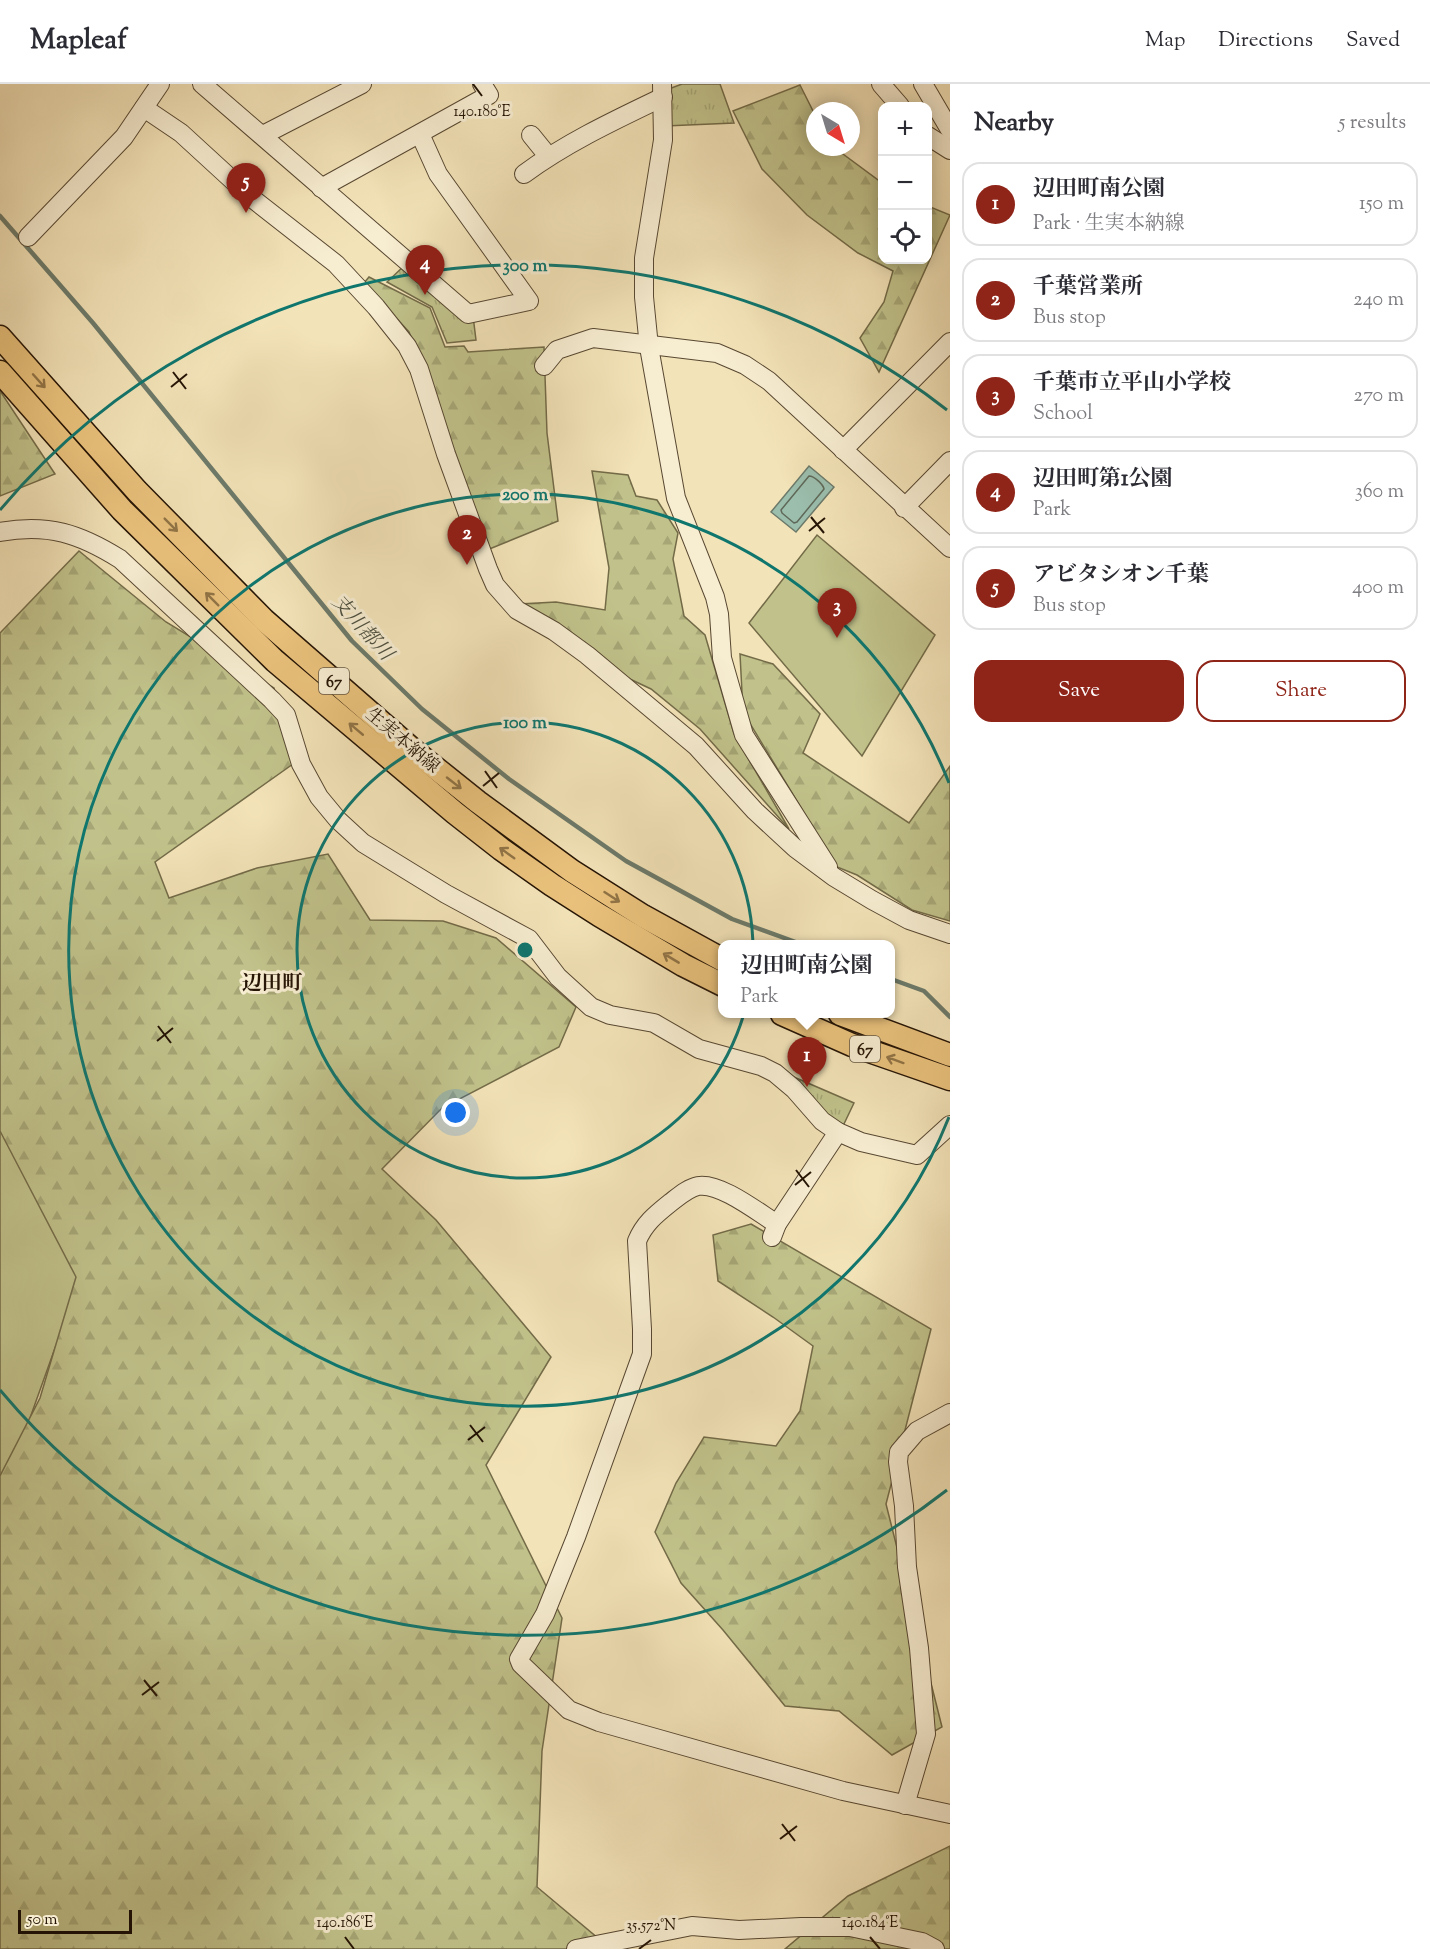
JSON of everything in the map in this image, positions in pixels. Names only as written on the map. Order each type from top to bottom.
[{"type":"main road","name":"生実本納線","points":[[0,337],[137,491],[264,620],[413,750],[478,802],[572,871],[643,916],[718,957]]},
{"type":"main road","name":"生実本納線","points":[[0,372],[122,510],[275,661],[302,684],[454,813],[552,885],[683,965],[718,982]]},
{"type":"main road","name":"67","points":[[791,1018],[852,1045],[950,1079]]},
{"type":"main road","name":"67","points":[[851,1018],[950,1055]]},
{"type":"street","points":[[28,237],[124,137],[160,84]]},
{"type":"street","points":[[202,84],[468,314],[529,301],[438,174],[420,134]]},
{"type":"street","points":[[263,135],[362,84]]},
{"type":"street","points":[[321,188],[489,95],[482,84]]},
{"type":"street","points":[[881,84],[897,102]]},
{"type":"street","points":[[923,84],[950,130]]},
{"type":"street","points":[[524,174],[548,156],[662,91],[663,140],[644,258],[644,297],[649,346],[676,498],[715,597],[719,614],[722,658],[744,735],[834,877]]},
{"type":"street","points":[[144,108],[181,132],[253,199],[336,264],[376,307],[407,346],[420,369],[446,454],[488,570],[495,585],[517,610],[554,631],[587,655],[696,746],[755,811],[795,848],[834,877],[909,920],[950,934]]},
{"type":"street","points":[[531,135],[548,156]]},
{"type":"street","points":[[932,139],[950,150]]},
{"type":"street","points":[[544,366],[557,350],[593,338],[717,353],[745,365],[769,381],[950,548]]},
{"type":"street","points":[[843,450],[950,342]]},
{"type":"street","points":[[904,508],[950,461]]},
{"type":"street","points":[[0,532],[32,529],[66,533],[94,543],[120,559],[272,700],[286,716],[301,764],[319,797],[338,820],[363,843],[446,894],[529,939],[558,977],[591,1007],[610,1015],[654,1023],[699,1049],[761,1066],[775,1073],[794,1089],[822,1121],[838,1132],[861,1142],[917,1155],[950,1125]]},
{"type":"street","points":[[838,1132],[775,1230],[724,1191],[698,1186],[687,1191],[660,1211],[642,1229],[637,1241],[642,1354],[576,1537],[545,1614],[519,1659],[521,1664],[569,1710],[599,1722],[843,1791],[950,1814]]},
{"type":"street","points":[[905,1805],[926,1734],[919,1647],[907,1567],[899,1452],[917,1431],[950,1413]]},
{"type":"street","points":[[576,1949],[692,1926],[740,1930],[850,1927],[922,1942],[935,1949]]},
{"type":"green space","points":[[682,84],[720,84],[734,123],[665,126],[666,90]]},
{"type":"green space","points":[[800,85],[808,102],[806,102],[806,156],[846,156],[878,180],[878,263],[858,253],[807,215],[762,169],[733,111]]},
{"type":"green space","points":[[932,208],[950,215],[932,255]]},
{"type":"green space","points":[[879,264],[928,264],[879,372],[860,338],[884,302],[893,271]]},
{"type":"green space","points":[[405,265],[473,316],[476,340],[447,343],[432,307],[387,282]]},
{"type":"green space","points":[[369,277],[430,308],[445,347],[464,346],[468,352],[544,347],[547,433],[558,521],[487,550],[439,408],[409,332],[364,283]]},
{"type":"green space","points":[[0,391],[55,474],[0,496]]},
{"type":"green space","points":[[592,471],[628,475],[636,496],[657,500],[678,533],[673,559],[684,616],[705,635],[734,734],[789,829],[700,729],[651,689],[581,656],[521,604],[556,602],[605,610],[609,568]]},
{"type":"green space","points":[[817,535],[935,635],[862,756],[749,623]]},
{"type":"green space","points":[[79,551],[166,622],[274,688],[293,764],[155,862],[169,898],[257,868],[328,854],[370,920],[443,921],[496,938],[576,1007],[559,1047],[442,1108],[382,1169],[436,1220],[551,1357],[486,1465],[562,1618],[542,1751],[537,1887],[611,1949],[0,1949],[0,1476],[40,1398],[76,1277],[0,1131],[0,633]]},
{"type":"green space","points":[[740,654],[773,664],[820,714],[803,753],[909,823],[950,766],[950,921],[912,910],[857,875],[837,867],[743,712]]},
{"type":"green space","points":[[0,1021],[93,1251],[55,1348],[0,1502]]},
{"type":"green space","points":[[780,1071],[854,1103],[842,1128]]},
{"type":"green space","points":[[751,1224],[931,1329],[886,1504],[942,1727],[892,1755],[839,1711],[785,1706],[681,1583],[655,1532],[676,1483],[704,1437],[776,1446],[800,1411],[813,1346],[718,1281],[713,1235]]},
{"type":"green space","points":[[950,1846],[950,1949],[785,1949],[848,1896]]},
{"type":"water","points":[[809,466],[834,487],[796,532],[771,512]]},
{"type":"waterway","name":"支川都川","points":[[0,216],[93,323],[352,641],[422,709],[509,779],[626,861],[732,919],[790,940]]},
{"type":"waterway","name":"支川都川","points":[[895,980],[924,991],[950,1017]]},
{"type":"place","name":"アビタシオン千葉","points":[[246,213]]},
{"type":"place","name":"辺田町第1公園","points":[[425,295]]},
{"type":"place","name":"千葉営業所","points":[[467,565]]},
{"type":"place","name":"千葉市立平山小学校","points":[[837,638]]},
{"type":"place","name":"辺田町南公園","points":[[807,1087]]},
{"type":"district","name":"辺田町","points":[[272,982]]}]
